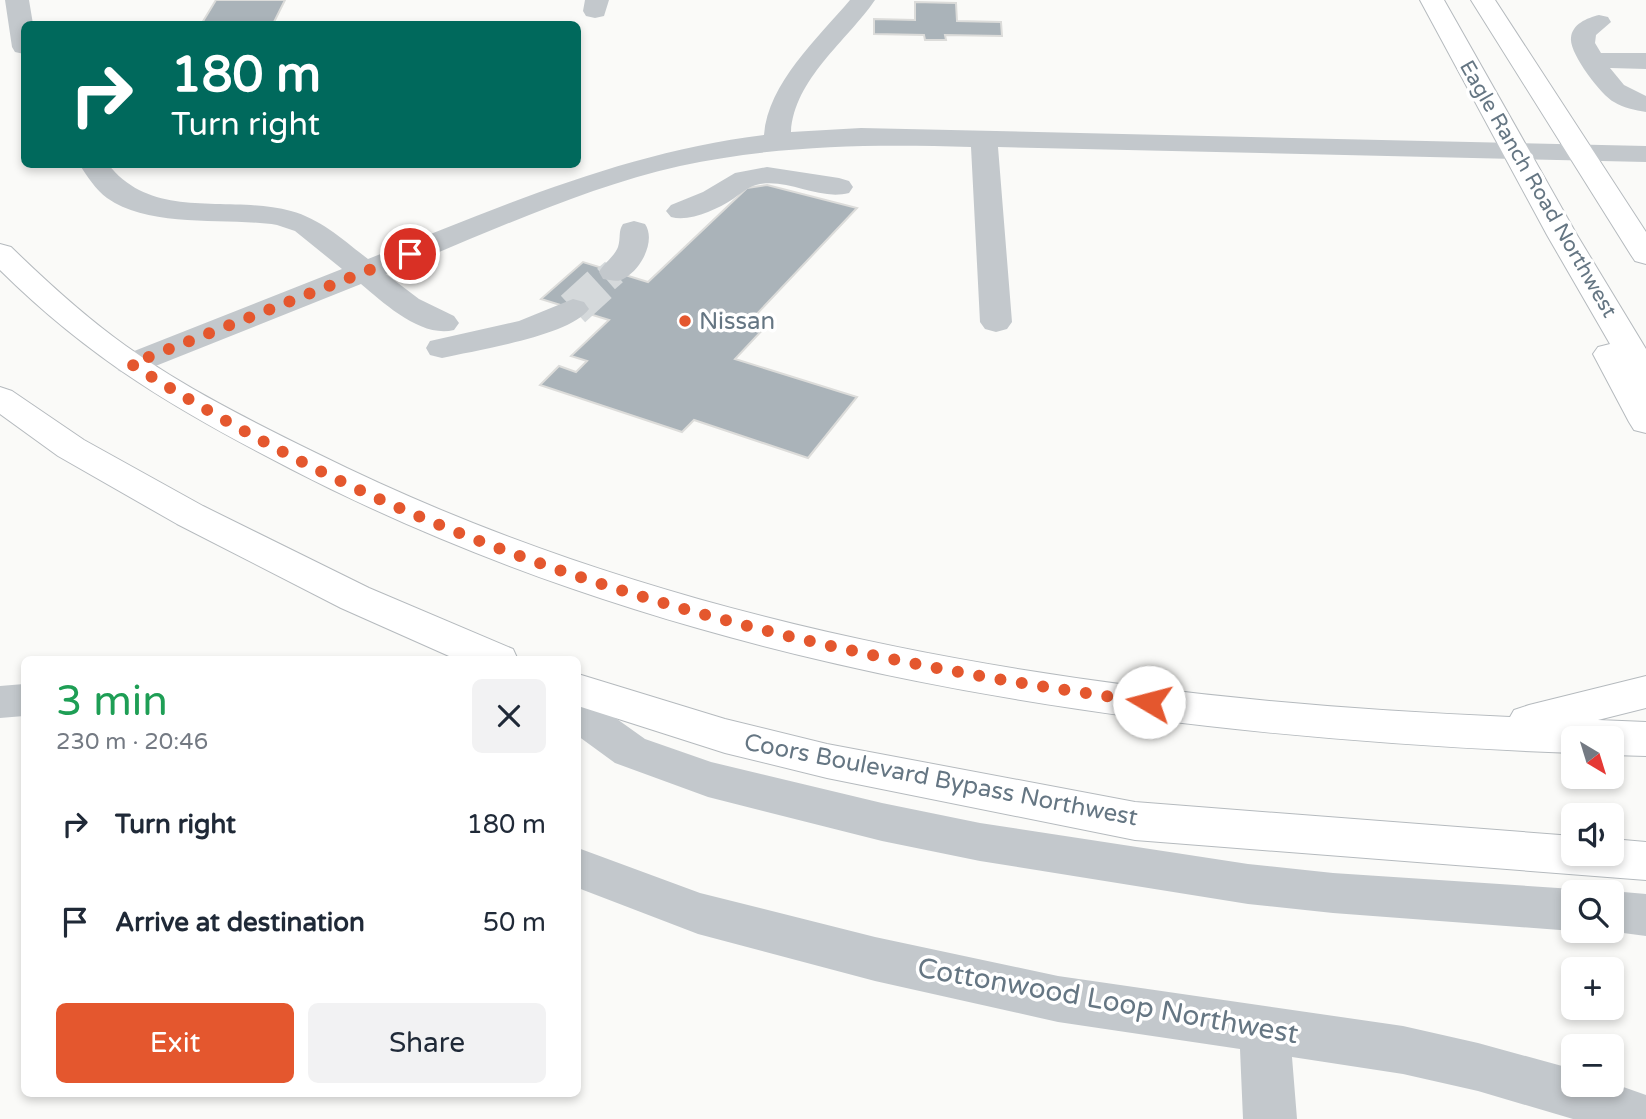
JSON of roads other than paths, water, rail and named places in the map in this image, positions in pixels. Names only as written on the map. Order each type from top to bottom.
[{"type":"main road","name":"Eagle Ranch Road Northwest","points":[[1432,0],[1515,151],[1646,377]]},
{"type":"main road","name":"Eagle Ranch Road Northwest","points":[[1483,0],[1646,255]]},
{"type":"main road","points":[[0,253],[72,319],[131,364],[280,451],[410,513],[482,542],[589,579],[790,636],[922,665],[1124,699],[1262,717],[1484,732],[1646,739]]},
{"type":"main road","points":[[1585,272],[1590,303],[1603,337],[1646,422]]},
{"type":"main road","points":[[0,398],[71,448],[190,515],[355,598],[489,656]]},
{"type":"main road","name":"Coors Boulevard Bypass Northwest","points":[[581,691],[725,736],[827,761],[1135,821],[1646,861]]},
{"type":"main road","points":[[1484,732],[1646,692]]},
{"type":"lane","points":[[17,0],[21,27]]},
{"type":"lane","points":[[777,141],[776,129],[785,103],[808,68],[863,0]]},
{"type":"lane","points":[[1599,22],[1586,30],[1582,36],[1583,43],[1620,97],[1646,104]]},
{"type":"lane","points":[[1600,70],[1646,61]]},
{"type":"lane","points":[[1600,70],[1646,82]]},
{"type":"lane","points":[[131,364],[611,176],[689,155],[777,141],[862,136],[1646,154]]},
{"type":"lane","points":[[984,139],[996,322]]},
{"type":"lane","points":[[97,168],[120,193],[150,205],[252,212],[290,218],[305,225],[443,335],[529,328],[573,309]]},
{"type":"lane","points":[[681,211],[716,198],[742,180],[756,176],[772,176],[823,187],[839,187]]},
{"type":"lane","points":[[614,271],[633,247],[636,237],[634,230]]},
{"type":"lane","points":[[0,702],[21,700]]},
{"type":"lane","points":[[581,716],[630,751],[708,779],[882,822],[980,842],[1167,873],[1260,885],[1561,908]]},
{"type":"lane","name":"Cottonwood Loop Northwest","points":[[581,869],[698,913],[840,951],[1058,999],[1403,1050],[1478,1067],[1573,1094],[1643,1119]]},
{"type":"lane","points":[[1624,913],[1646,915]]},
{"type":"lane","points":[[1265,1031],[1270,1119]]},
{"type":"tunnel","points":[[606,279],[614,272]]},
{"type":"tunnel","points":[[573,309],[608,277]]},
{"type":"place","name":"Nissan","points":[[685,321]]}]
